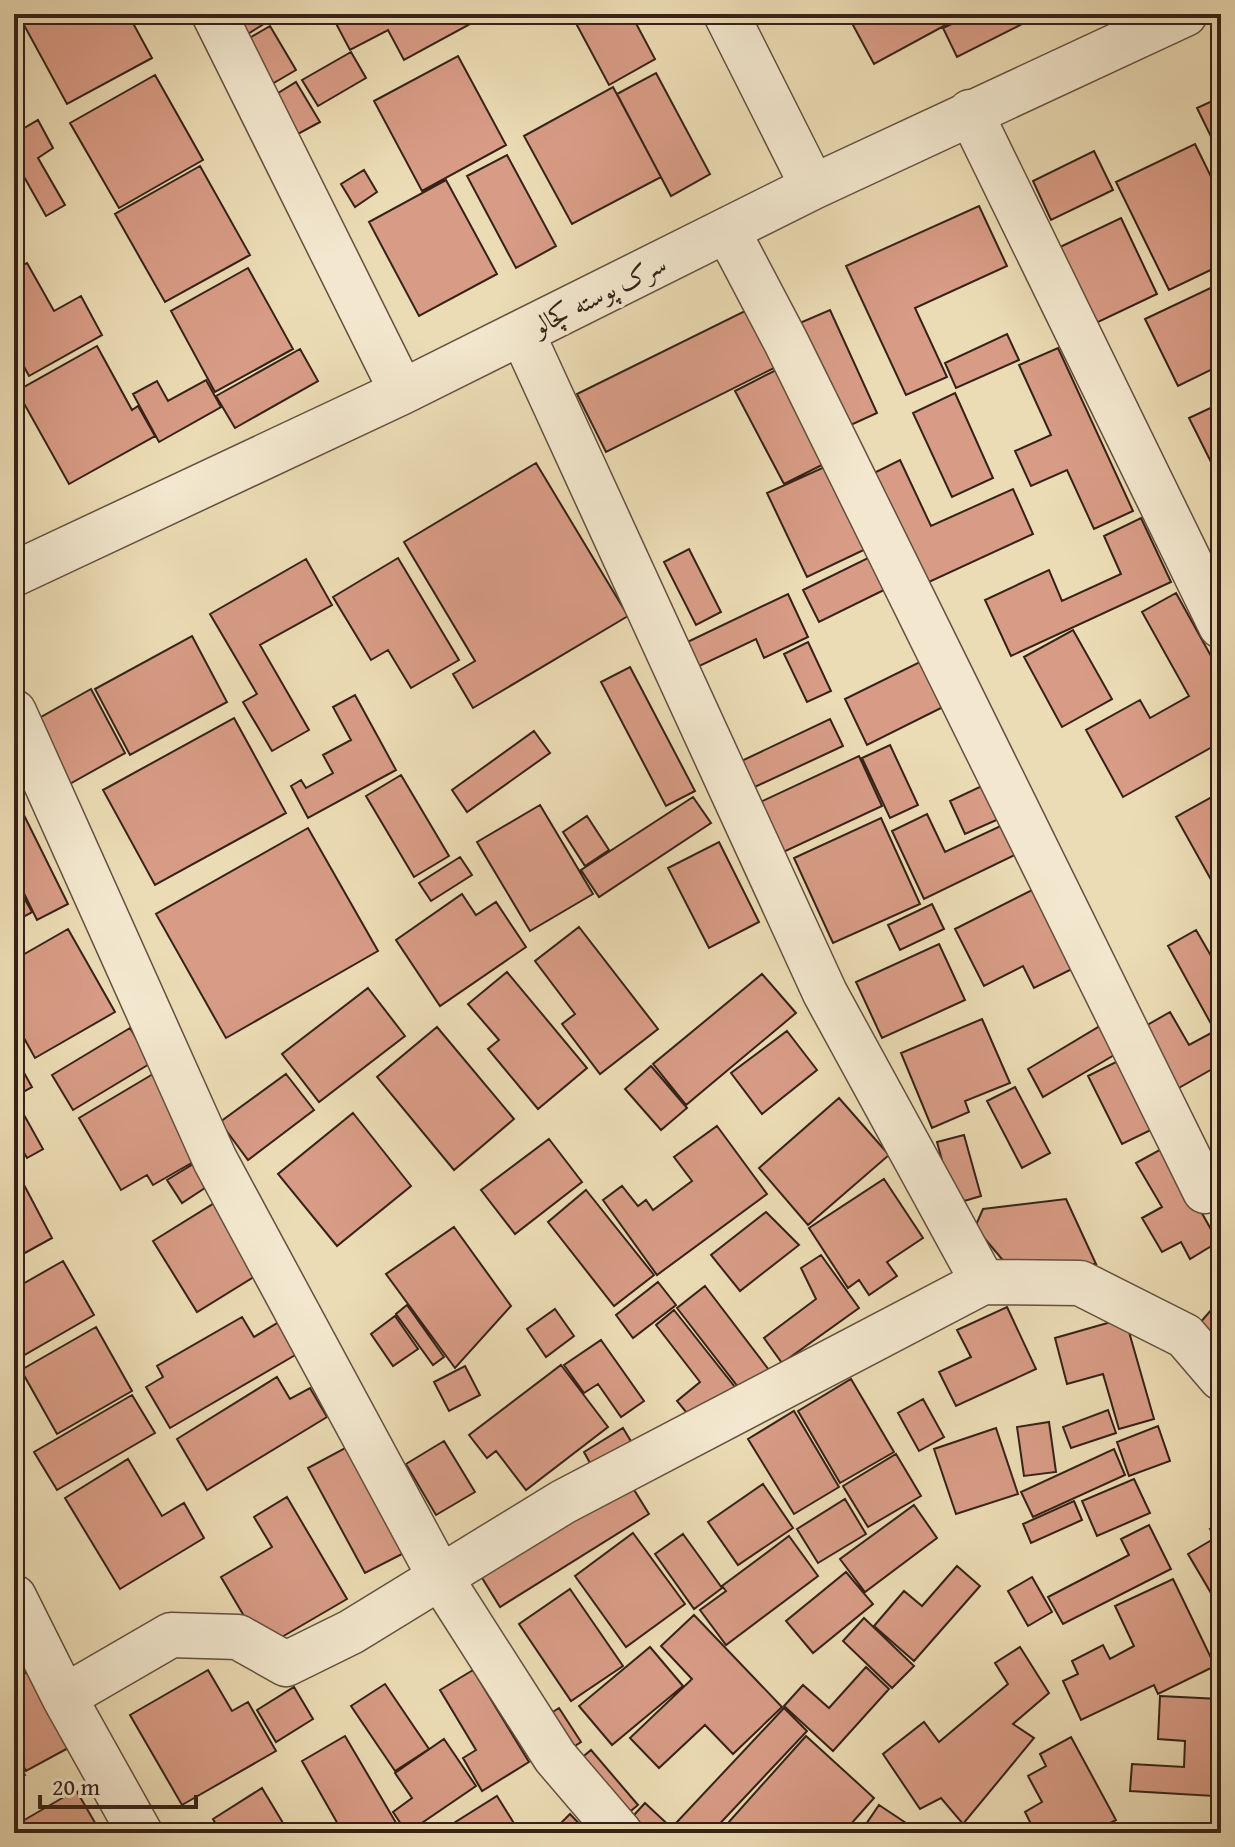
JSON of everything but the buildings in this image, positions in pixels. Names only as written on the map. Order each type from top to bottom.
[{"type":"street","points":[[214,14],[402,392]]},
{"type":"street","points":[[726,14],[813,187]]},
{"type":"street","name":"سرک پوسته کچالو","points":[[14,574],[402,392],[813,187],[1185,14]]},
{"type":"street","points":[[970,112],[1221,626]]},
{"type":"street","points":[[727,230],[786,342],[1205,1191]]},
{"type":"street","points":[[522,333],[825,993],[983,1282]]},
{"type":"street","points":[[14,712],[215,1160],[440,1577],[555,1757],[620,1833]]},
{"type":"street","points":[[64,1697],[171,1635],[238,1637],[286,1664],[351,1632],[563,1502],[983,1282],[1080,1283],[1185,1336],[1221,1378]]},
{"type":"street","points":[[14,1597],[64,1697],[140,1833]]}]
